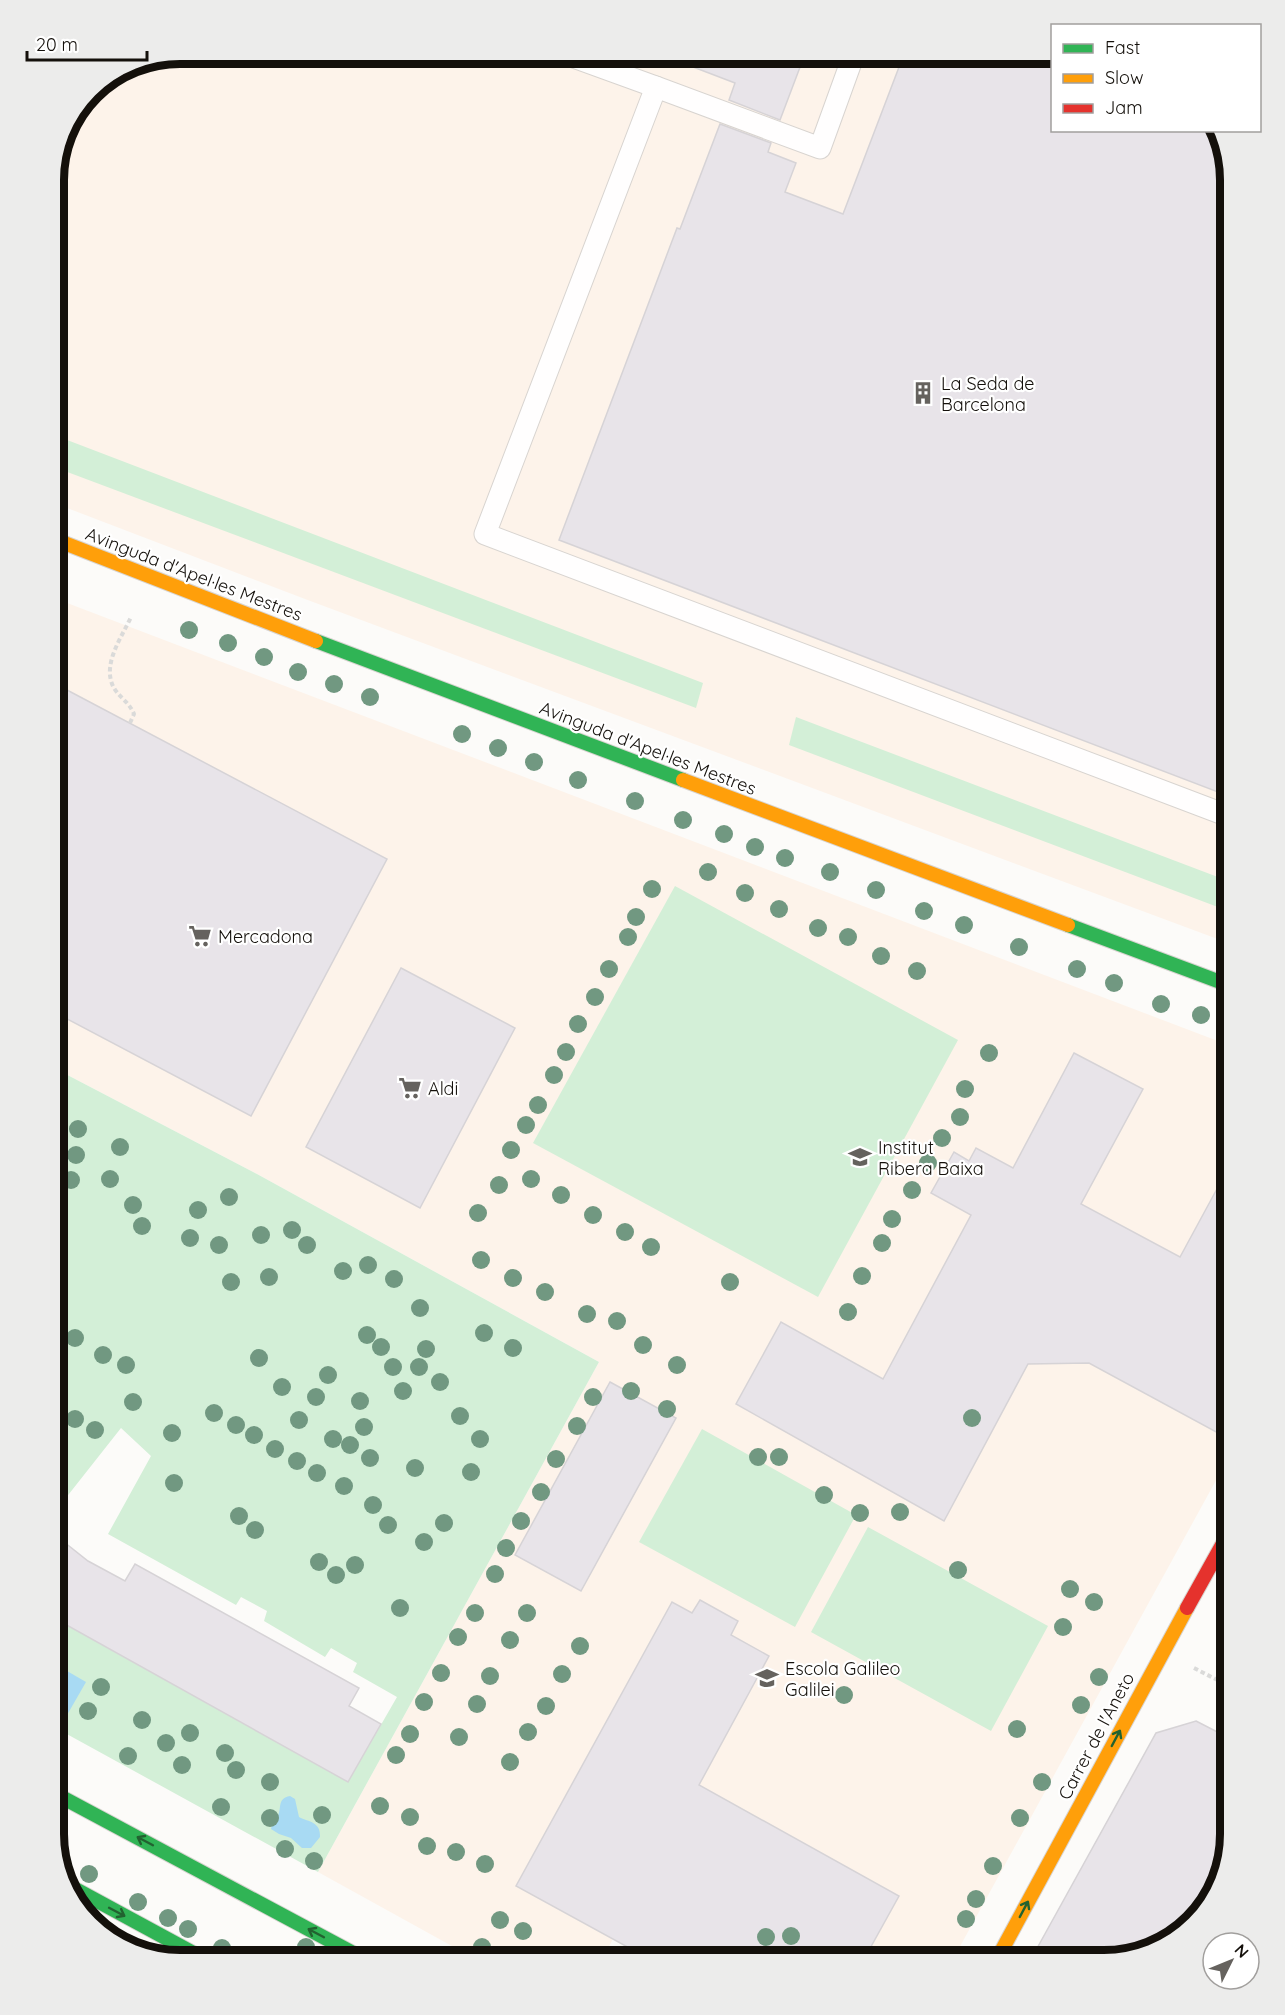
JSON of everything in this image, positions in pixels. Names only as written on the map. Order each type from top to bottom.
[{"type":"street","name":"Avinguda d'Apel·les Mestres","points":[[65,543],[411,678],[1220,982]]},
{"type":"street","name":"Carrer de l'Aneto","points":[[1002,1950],[1220,1549]]},
{"type":"street","points":[[64,1798],[347,1950]]},
{"type":"street","points":[[79,1891],[188,1950]]},
{"type":"lane","points":[[594,64],[820,148],[850,65]]},
{"type":"lane","points":[[656,87],[485,534],[1220,813]]},
{"type":"path","points":[[130,723],[134,714],[130,705],[115,690],[111,680],[110,664],[132,617]]},
{"type":"path","points":[[1188,1664],[1220,1681]]},
{"type":"shaded area","points":[[180,64],[1051,65],[1051,132],[1210,132],[1220,173],[1220,940],[65,507],[65,173],[68,150],[76,129],[88,110],[98,98],[122,80],[143,71],[165,65]]},
{"type":"shaded area","points":[[65,602],[1220,1042],[1220,1473],[958,1950],[634,1950],[613,1939],[607,1950],[459,1950],[318,1872],[599,1362],[257,1174],[64,1073]]},
{"type":"green space","points":[[65,439],[703,683],[696,708],[65,471]]},
{"type":"green space","points":[[796,717],[1220,878],[1220,908],[789,745]]},
{"type":"green space","points":[[675,886],[958,1040],[818,1297],[533,1143]]},
{"type":"green space","points":[[64,1073],[257,1174],[599,1362],[318,1872],[64,1733],[64,1624],[348,1782],[397,1697],[353,1672],[357,1663],[331,1648],[325,1657],[264,1621],[267,1611],[241,1597],[236,1605],[108,1534],[151,1456],[121,1428],[65,1499]]},
{"type":"green space","points":[[702,1429],[856,1515],[795,1627],[639,1542]]},
{"type":"green space","points":[[868,1527],[1048,1626],[991,1731],[811,1632]]},
{"type":"water","points":[[67,1671],[86,1682],[64,1720],[64,1676]]},
{"type":"water","points":[[290,1796],[295,1799],[299,1817],[314,1823],[319,1828],[320,1837],[311,1848],[302,1848],[291,1838],[271,1829],[283,1799]]},
{"type":"building","points":[[687,65],[801,65],[780,120],[729,100],[735,83]]},
{"type":"building","name":"La Seda de Barcelona","points":[[900,65],[1051,65],[1051,132],[1210,132],[1220,173],[1220,793],[559,540],[677,228],[680,229],[720,124],[771,143],[768,152],[796,163],[785,192],[843,214]]},
{"type":"building","name":"Mercadona","points":[[67,690],[387,859],[251,1116],[64,1018],[65,694]]},
{"type":"building","name":"Aldi","points":[[401,968],[515,1028],[420,1208],[306,1147]]},
{"type":"building","points":[[1074,1053],[1143,1089],[1081,1204],[1180,1257],[1220,1183],[1220,1434],[1089,1363],[1028,1364],[944,1521],[736,1404],[781,1322],[883,1379],[971,1215],[931,1193],[954,1152],[969,1161],[976,1148],[1013,1168]]},
{"type":"building","points":[[610,1382],[676,1418],[581,1591],[515,1555]]},
{"type":"building","points":[[64,1542],[88,1561],[125,1581],[135,1564],[359,1688],[349,1706],[381,1724],[348,1782],[64,1624]]},
{"type":"building","points":[[700,1600],[738,1621],[731,1635],[769,1656],[699,1785],[899,1896],[869,1950],[633,1950],[516,1886],[672,1602],[692,1613]]},
{"type":"building","points":[[1196,1721],[1220,1733],[1220,1850],[1217,1865],[1205,1893],[1187,1917],[1175,1927],[1156,1939],[1142,1944],[1120,1950],[1036,1950],[1156,1733]]},
{"type":"traffic: fast","points":[[316,641],[683,780]]},
{"type":"traffic: fast","points":[[1068,925],[1220,982]]},
{"type":"traffic: fast","points":[[64,1798],[347,1950]]},
{"type":"traffic: fast","points":[[79,1891],[188,1950]]},
{"type":"traffic: slow","points":[[65,543],[316,641]]},
{"type":"traffic: slow","points":[[683,780],[1068,925]]},
{"type":"traffic: slow","points":[[1002,1950],[1187,1608]]},
{"type":"traffic: jam","points":[[1187,1608],[1220,1549]]},
{"type":"place","name":"La Seda de Barcelona","points":[[923,393]]},
{"type":"place","name":"Mercadona","points":[[200,936]]},
{"type":"place","name":"Aldi","points":[[410,1088]]},
{"type":"place","name":"Institut Ribera Baixa","points":[[860,1157]]},
{"type":"place","name":"Escola Galileo Galilei","points":[[767,1678]]}]
